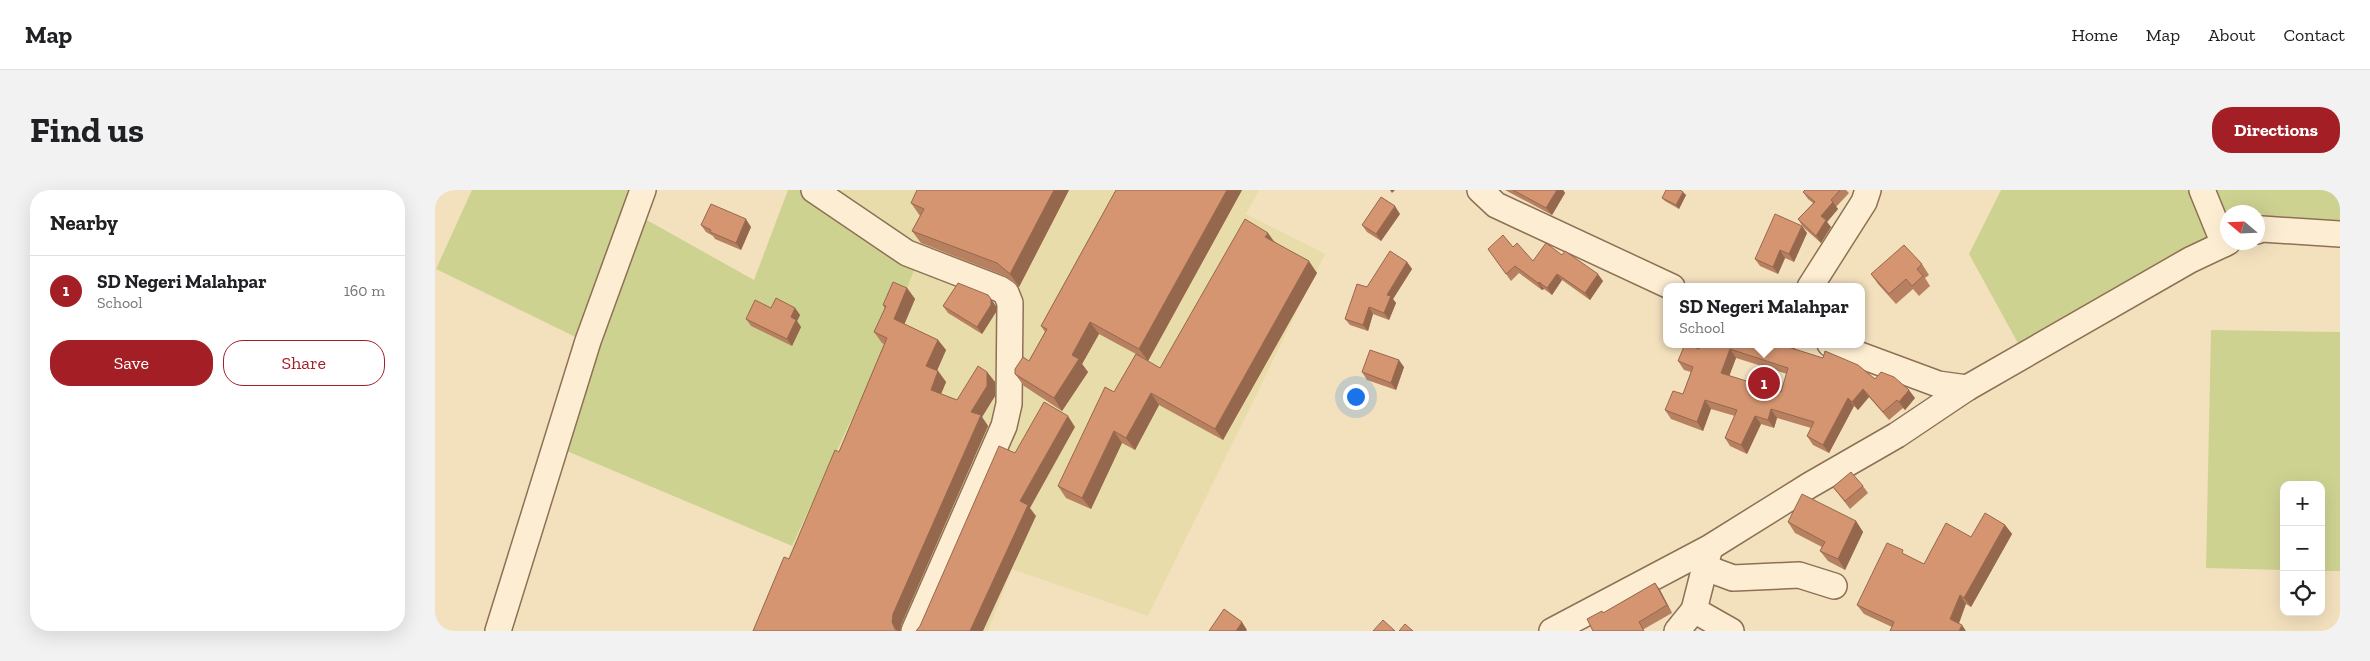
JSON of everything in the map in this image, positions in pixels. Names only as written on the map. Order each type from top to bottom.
[{"type":"street","points":[[498,631],[588,341],[643,190]]},
{"type":"street","points":[[814,190],[907,253],[1000,289],[1006,293],[1010,303],[1009,404],[1004,426],[914,631]]},
{"type":"street","points":[[1480,190],[1496,205],[1663,283]]},
{"type":"street","points":[[1813,283],[1864,202],[1868,190]]},
{"type":"street","points":[[2202,190],[2220,230]]},
{"type":"street","points":[[2265,229],[2340,234]]},
{"type":"street","points":[[1552,631],[1708,558],[1810,485],[1897,435],[1967,388],[2190,260],[2220,247]]},
{"type":"street","points":[[1841,348],[1938,384],[1967,388]]},
{"type":"street","points":[[1708,558],[1733,578],[1799,576],[1833,586]]},
{"type":"street","points":[[1677,631],[1694,610],[1698,586],[1708,558]]},
{"type":"street","points":[[1694,610],[1731,631]]},
{"type":"shaded area","points":[[824,190],[1259,190],[1246,214],[1325,254],[1148,616],[1012,569],[988,631],[753,631],[862,397]]},
{"type":"green space","points":[[472,190],[642,190],[636,214],[754,280],[788,190],[824,190],[920,256],[862,397],[792,546],[562,449],[600,349],[436,269]]},
{"type":"green space","points":[[2001,190],[2340,190],[2340,236],[2265,234],[2265,205],[2220,205],[2220,246],[2025,356],[1969,254]]},
{"type":"green space","points":[[2211,330],[2340,332],[2340,571],[2325,571],[2325,481],[2280,481],[2280,570],[2206,568]]},
{"type":"building","points":[[917,190],[1054,190],[1010,274],[997,263],[912,231],[924,209],[911,203]]},
{"type":"building","points":[[1116,190],[1227,190],[1139,349],[1090,322],[1072,355],[1079,359],[1054,398],[1015,374],[1015,369],[1023,357],[1029,361],[1047,329],[1041,326]]},
{"type":"building","points":[[1513,190],[1557,190],[1546,208]]},
{"type":"building","points":[[1666,190],[1680,190],[1683,192],[1676,205],[1662,198]]},
{"type":"building","points":[[1805,190],[1840,190],[1821,216],[1826,220],[1816,236],[1798,219],[1815,202],[1803,192]]},
{"type":"building","points":[[1381,197],[1395,206],[1376,234],[1362,225]]},
{"type":"building","points":[[711,204],[746,219],[736,243],[710,232],[711,230],[701,225]]},
{"type":"building","points":[[1775,214],[1802,226],[1789,254],[1780,250],[1773,267],[1755,259]]},
{"type":"building","points":[[1245,219],[1268,233],[1265,237],[1309,261],[1215,429],[1151,393],[1126,438],[1114,431],[1082,498],[1058,486],[1105,387],[1114,392],[1136,354],[1160,368]]},
{"type":"building","points":[[1503,235],[1513,247],[1517,243],[1533,261],[1546,243],[1562,255],[1565,251],[1598,274],[1585,293],[1557,274],[1547,288],[1515,266],[1506,274],[1488,249]]},
{"type":"building","points":[[1904,245],[1922,264],[1917,269],[1923,276],[1912,286],[1906,279],[1889,294],[1871,274]]},
{"type":"building","points":[[1390,251],[1407,262],[1387,295],[1391,296],[1384,313],[1369,307],[1363,325],[1345,319],[1357,284],[1367,287]]},
{"type":"building","points":[[893,282],[907,288],[894,319],[938,340],[926,366],[938,371],[931,390],[957,400],[978,366],[987,372],[987,386],[971,412],[981,415],[893,614],[892,622],[898,631],[753,631],[784,557],[789,559],[835,450],[839,452],[887,338],[874,332],[886,306],[883,305]]},
{"type":"building","points":[[958,283],[988,295],[991,299],[991,305],[977,327],[943,306]]},
{"type":"building","points":[[776,298],[795,308],[791,317],[796,320],[787,339],[746,319],[755,300],[771,308]]},
{"type":"building","points":[[1683,348],[1791,348],[1823,358],[1825,351],[1858,365],[1875,379],[1881,372],[1894,377],[1909,390],[1899,402],[1897,400],[1883,412],[1863,389],[1852,402],[1848,398],[1823,445],[1807,436],[1814,422],[1771,409],[1768,420],[1755,416],[1741,445],[1725,438],[1737,410],[1705,400],[1697,422],[1665,410],[1673,391],[1683,394],[1693,367],[1678,361]],"holes":[[[1730,349],[1788,368],[1781,392],[1721,373]]]},
{"type":"building","points":[[1370,350],[1399,360],[1391,383],[1362,372]]},
{"type":"building","points":[[1044,402],[1068,416],[1020,501],[1028,505],[970,631],[916,631],[920,626],[999,446],[1015,453]]},
{"type":"building","points":[[1851,472],[1863,486],[1845,501],[1833,487]]},
{"type":"building","points":[[1802,494],[1856,521],[1838,559],[1820,551],[1825,542],[1788,522]]},
{"type":"building","points":[[1985,513],[2005,525],[1964,598],[1960,595],[1950,619],[1962,625],[1959,631],[1890,631],[1894,622],[1857,605],[1887,543],[1903,550],[1902,553],[1924,564],[1946,523],[1971,537]]},
{"type":"building","points":[[1655,583],[1667,605],[1639,622],[1644,631],[1593,631],[1587,619],[1602,611],[1603,613]]},
{"type":"building","points":[[1224,609],[1242,622],[1236,631],[1209,631]]},
{"type":"building","points":[[1383,620],[1395,631],[1373,631]]},
{"type":"building","points":[[1405,624],[1413,631],[1399,631]]},
{"type":"place","name":"SD Negeri Malahpar","points":[[1764,383]]}]
